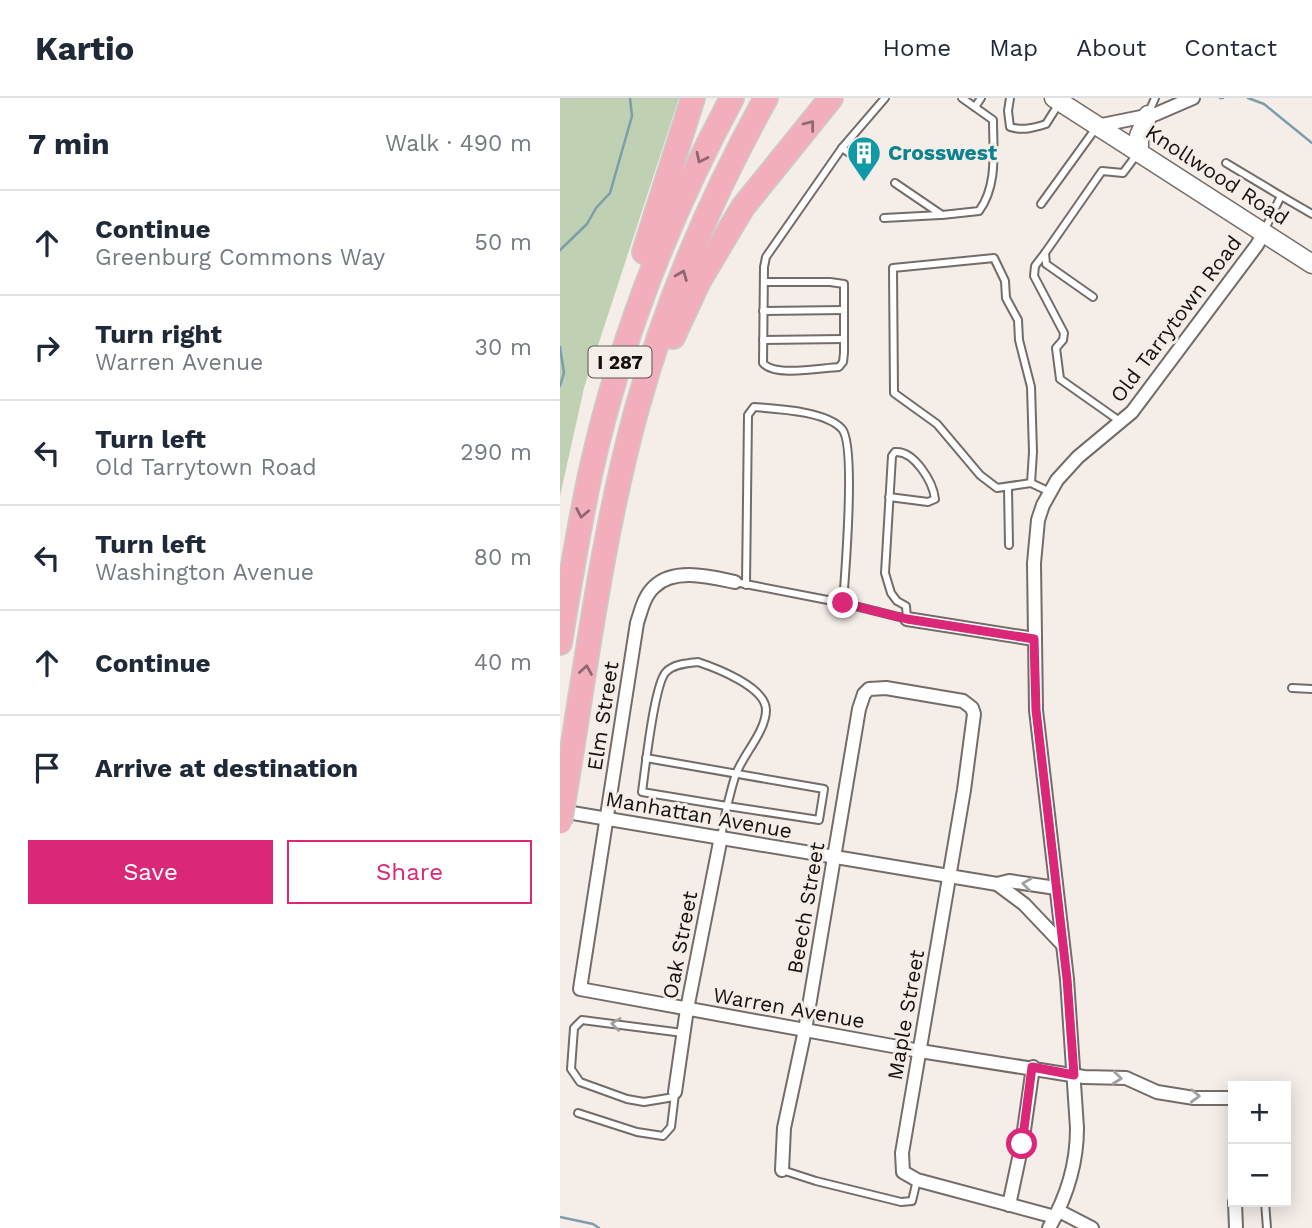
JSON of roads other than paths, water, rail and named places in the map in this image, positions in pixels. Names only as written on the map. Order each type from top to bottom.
[{"type":"highway","points":[[590,474],[599,398],[610,346],[655,219],[693,98]]},
{"type":"highway","name":"I 287","points":[[560,643],[590,474],[608,402],[643,293],[686,189],[732,98]]},
{"type":"highway","name":"I 287","points":[[560,822],[619,480],[636,410],[671,303],[713,202],[766,98]]},
{"type":"highway","points":[[619,480],[676,331],[712,257],[759,185],[831,98]]},
{"type":"main road","name":"Knollwood Road","points":[[1057,100],[1312,264]]},
{"type":"main road","points":[[1139,152],[1139,136],[1148,115]]},
{"type":"street","name":"Knollwood Road","points":[[1097,126],[1148,115],[1193,98]]},
{"type":"street","name":"Old Tarrytown Road","points":[[1054,1219],[1068,1187],[1077,1145],[1063,945],[1036,710],[1035,537],[1038,520],[1057,480],[1079,457],[1121,423],[1187,341],[1264,232]]},
{"type":"street","name":"Elm Street","points":[[580,989],[637,623],[647,597],[654,586],[672,576],[708,576],[741,584]]},
{"type":"street","points":[[907,619],[1034,639]]},
{"type":"street","name":"Maple Street","points":[[864,694],[869,689],[886,688],[963,701],[972,708],[974,714],[950,876],[901,1164],[903,1172],[918,1180]]},
{"type":"street","name":"Beech Street","points":[[782,1170],[784,1128],[805,1030],[859,709],[864,694]]},
{"type":"street","name":"Manhattan Avenue","points":[[562,802],[606,818],[998,884],[1009,881],[1056,888]]},
{"type":"street","name":"Oak Street","points":[[675,1095],[687,1009],[721,837]]},
{"type":"street","name":"Manhattan Avenue","points":[[998,884],[1037,916],[1063,945]]},
{"type":"street","points":[[1037,916],[1059,913]]},
{"type":"street","name":"Warren Avenue","points":[[580,989],[919,1051],[1074,1075],[1126,1078],[1157,1092],[1194,1098],[1228,1098]]},
{"type":"street","points":[[1009,1205],[1022,1144],[1032,1067]]},
{"type":"street","points":[[918,1180],[1092,1228]]},
{"type":"street","points":[[1235,1207],[1236,1228]]},
{"type":"lane","points":[[764,282],[844,284],[843,362],[839,367],[778,371],[767,368],[762,363],[764,282],[766,257],[842,148],[885,98]]},
{"type":"lane","points":[[884,218],[979,211],[988,197],[993,177],[993,120],[962,98]]},
{"type":"lane","points":[[975,107],[981,98]]},
{"type":"lane","points":[[1010,98],[1010,127],[1026,130],[1046,124],[1057,100]]},
{"type":"lane","points":[[1148,115],[1155,98]]},
{"type":"lane","points":[[1041,204],[1097,126]]},
{"type":"lane","points":[[842,148],[860,160]]},
{"type":"lane","points":[[1121,423],[1060,379],[1056,348],[1065,333],[1034,276],[1035,267],[1102,171],[1123,173],[1139,152]]},
{"type":"lane","points":[[1226,163],[1312,214]]},
{"type":"lane","points":[[895,183],[942,215]]},
{"type":"lane","points":[[1264,232],[1281,196]]},
{"type":"lane","points":[[1045,253],[1046,264],[1093,297]]},
{"type":"lane","points":[[1031,483],[1031,387],[1019,340],[1018,320],[1006,298],[1005,281],[994,258],[893,268],[894,393],[937,425],[981,475],[997,488],[1031,483],[1050,492]]},
{"type":"lane","points":[[763,311],[844,310]]},
{"type":"lane","points":[[763,340],[844,339]]},
{"type":"lane","points":[[843,603],[849,464],[845,432],[835,423],[823,418],[782,409],[754,407],[748,415],[748,534],[741,584],[843,603],[907,619],[906,606],[897,601],[891,593],[885,573],[889,497],[892,456],[895,452],[902,451],[909,455],[929,481],[935,499],[928,502],[889,497]]},
{"type":"lane","points":[[1008,488],[1009,545]]},
{"type":"lane","name":"Oak Street","points":[[721,837],[736,773],[761,727],[766,710],[763,701],[752,688],[698,662],[680,665],[666,671],[661,681],[642,792],[727,806]]},
{"type":"lane","points":[[1292,688],[1312,689]]},
{"type":"lane","points":[[646,758],[824,789],[819,820],[727,806]]},
{"type":"lane","points":[[578,1113],[637,1132],[663,1136],[671,1126],[675,1095],[644,1102],[627,1100],[580,1082],[572,1069],[574,1028],[582,1020],[683,1033]]},
{"type":"lane","points":[[782,1170],[901,1202],[912,1201],[918,1180]]},
{"type":"lane","points":[[1265,1207],[1267,1228]]},
{"type":"waterway","points":[[560,250],[587,224],[596,208],[610,193],[632,116],[630,98]]},
{"type":"waterway","points":[[1248,98],[1264,104],[1312,143]]},
{"type":"waterway","points":[[560,347],[564,373],[560,386]]},
{"type":"waterway","points":[[560,1217],[593,1224],[599,1228]]},
{"type":"place","name":"Crosswest","points":[[864,183]]}]
